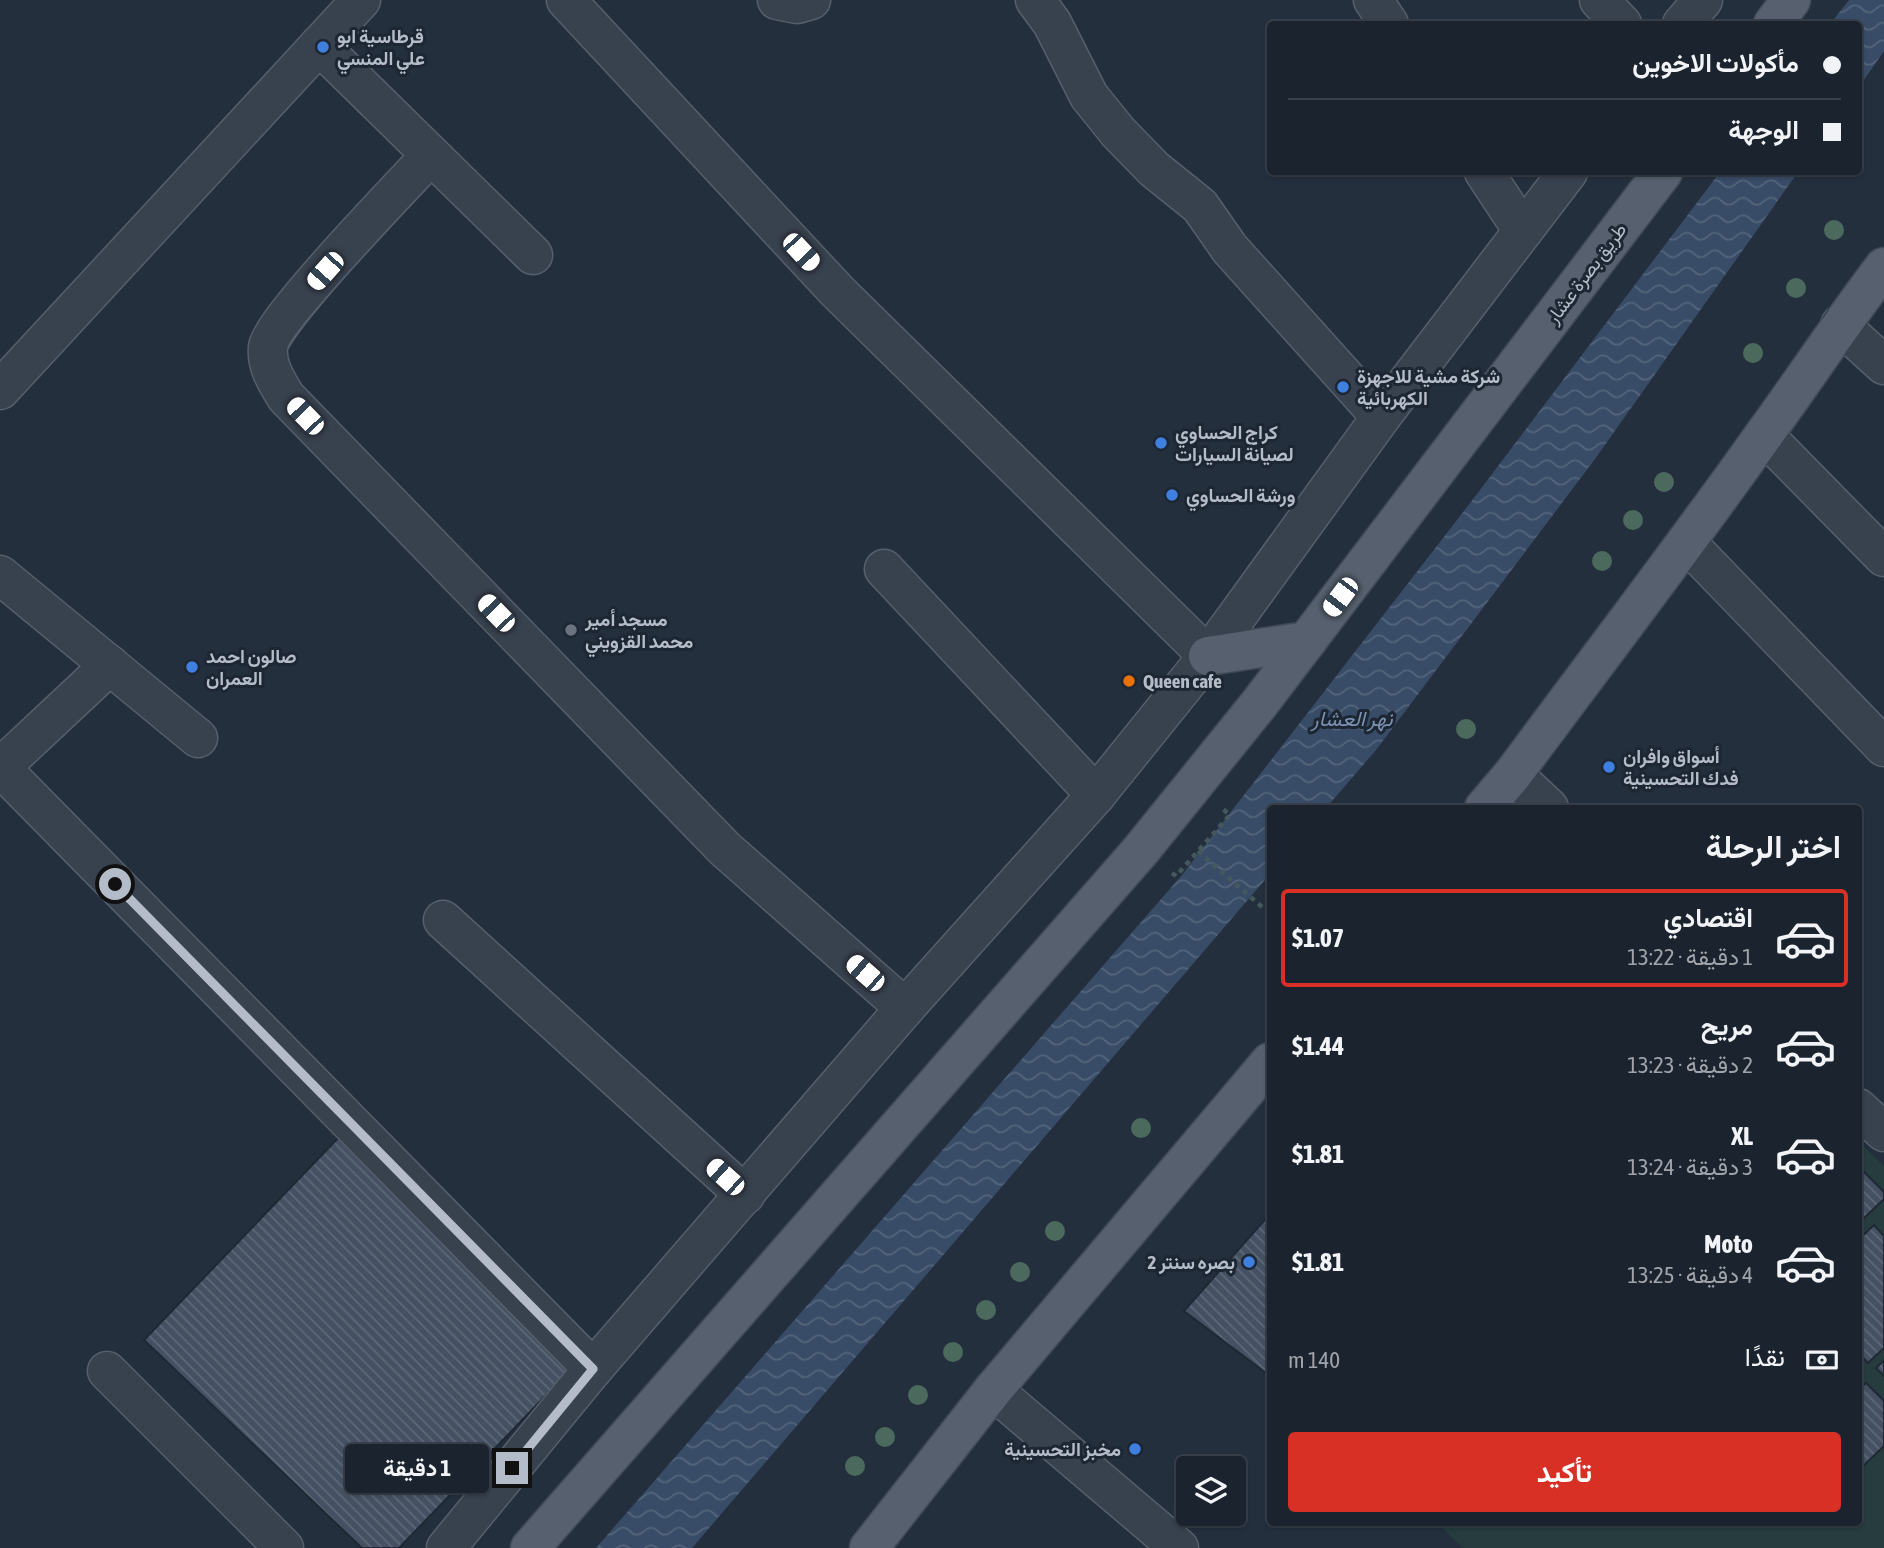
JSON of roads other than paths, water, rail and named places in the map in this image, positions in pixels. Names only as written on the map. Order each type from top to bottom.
[{"type":"main road","points":[[1775,21],[1791,0]]},
{"type":"main road","name":"طريق بصرة عشار","points":[[530,1548],[1141,850],[1307,641],[1661,175]]},
{"type":"main road","points":[[1487,805],[1513,774],[1686,542],[1884,267]]},
{"type":"main road","points":[[1208,656],[1307,641]]},
{"type":"main road","points":[[869,1548],[993,1391],[1267,1066]]},
{"type":"street","points":[[5,376],[361,0]]},
{"type":"street","points":[[566,0],[837,291],[1208,656]]},
{"type":"street","points":[[777,0],[797,4],[811,0]]},
{"type":"street","points":[[1035,0],[1052,23],[1089,96],[1118,132],[1154,169],[1181,188],[1200,206],[1230,249],[1381,416]]},
{"type":"street","points":[[1373,0],[1387,21]]},
{"type":"street","points":[[1599,0],[1619,21]]},
{"type":"street","points":[[1685,21],[1703,0]]},
{"type":"street","points":[[319,45],[533,254]]},
{"type":"street","points":[[431,155],[289,310],[268,345],[271,371],[286,397],[725,849],[905,1008]]},
{"type":"street","points":[[1486,175],[1523,231]]},
{"type":"street","points":[[446,1548],[593,1369],[905,1008],[1096,795],[1208,656],[1381,416],[1566,175]]},
{"type":"street","points":[[1840,325],[1884,365]]},
{"type":"street","points":[[1764,435],[1884,557]]},
{"type":"street","points":[[1686,542],[1884,747]]},
{"type":"street","points":[[884,569],[1096,795]]},
{"type":"street","points":[[0,575],[198,738]]},
{"type":"street","points":[[110,665],[0,768],[593,1369]]},
{"type":"street","points":[[1513,774],[1546,805]]},
{"type":"street","points":[[443,920],[746,1195]]},
{"type":"street","points":[[1862,1112],[1884,1132]]},
{"type":"street","points":[[107,1371],[284,1548]]},
{"type":"street","points":[[993,1391],[1179,1548]]},
{"type":"water","points":[[1849,0],[1884,0],[1884,51],[1862,83],[1862,21],[1832,21]]},
{"type":"water","name":"نهر العشار","points":[[1718,175],[1796,175],[1595,459],[1376,750],[1329,805],[1267,805],[1267,877],[692,1548],[596,1548],[1182,875],[1474,498]]},
{"type":"place","name":"قرطاسية ابو علي المنسي","points":[[323,47]]},
{"type":"place","name":"شركة مشية للاجهزة الكهربائية","points":[[1343,387]]},
{"type":"place","name":"كراج الحساوي لصيانة السيارات","points":[[1161,443]]},
{"type":"place","name":"ورشة الحساوي","points":[[1172,495]]},
{"type":"place","name":"مسجد أمير محمد القزويني","points":[[571,630]]},
{"type":"place","name":"صالون احمد العمران","points":[[192,667]]},
{"type":"place","name":"Queen cafe","points":[[1129,681]]},
{"type":"place","name":"أسواق وافران فدك التحسينية","points":[[1609,767]]},
{"type":"place","name":"بصره سنتر 2","points":[[1249,1262]]},
{"type":"place","name":"مخبز التحسينية","points":[[1135,1449]]}]
